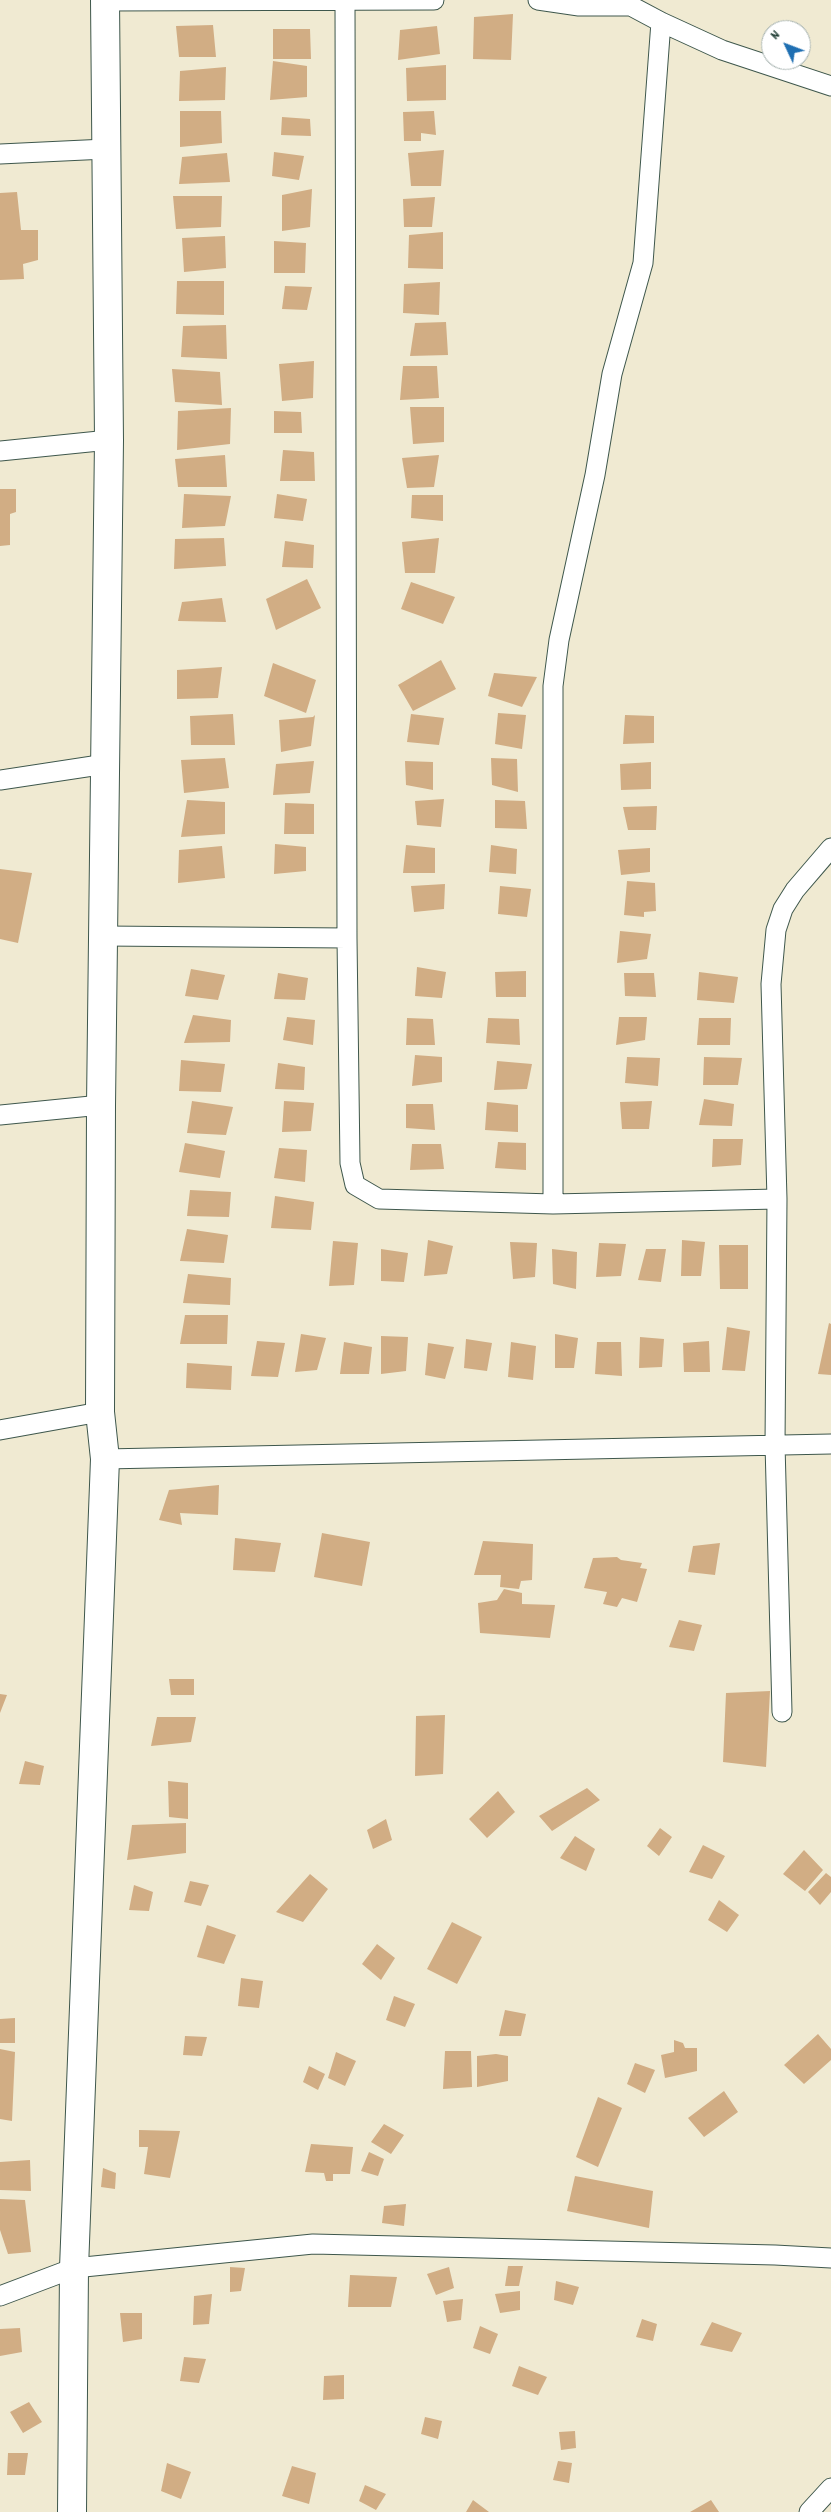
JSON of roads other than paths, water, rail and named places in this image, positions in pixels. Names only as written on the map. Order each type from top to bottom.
[{"type":"street","points":[[72,2512],[74,2268],[105,1459],[100,1412],[101,1105],[109,440],[105,1],[345,2],[434,0]]},
{"type":"street","points":[[538,0],[578,6],[631,3],[661,22],[722,50],[831,86]]},
{"type":"street","points":[[345,2],[347,938],[350,1163],[355,1184],[379,1199],[553,1204],[777,1199]]},
{"type":"street","points":[[553,1204],[553,686],[559,640],[595,475],[612,374],[644,263],[661,22]]},
{"type":"street","points":[[0,154],[106,149]]},
{"type":"street","points":[[0,451],[109,440]]},
{"type":"street","points":[[0,780],[106,764]]},
{"type":"street","points":[[782,1712],[775,1444],[777,1199],[771,984],[776,930],[783,909],[796,890],[831,848]]},
{"type":"street","points":[[103,936],[347,938]]},
{"type":"street","points":[[0,1115],[101,1105]]},
{"type":"street","points":[[0,1430],[100,1412]]},
{"type":"street","points":[[105,1459],[831,1444]]},
{"type":"street","points":[[0,2296],[74,2268],[313,2244],[831,2258]]},
{"type":"street","points":[[808,2512],[831,2488]]}]
